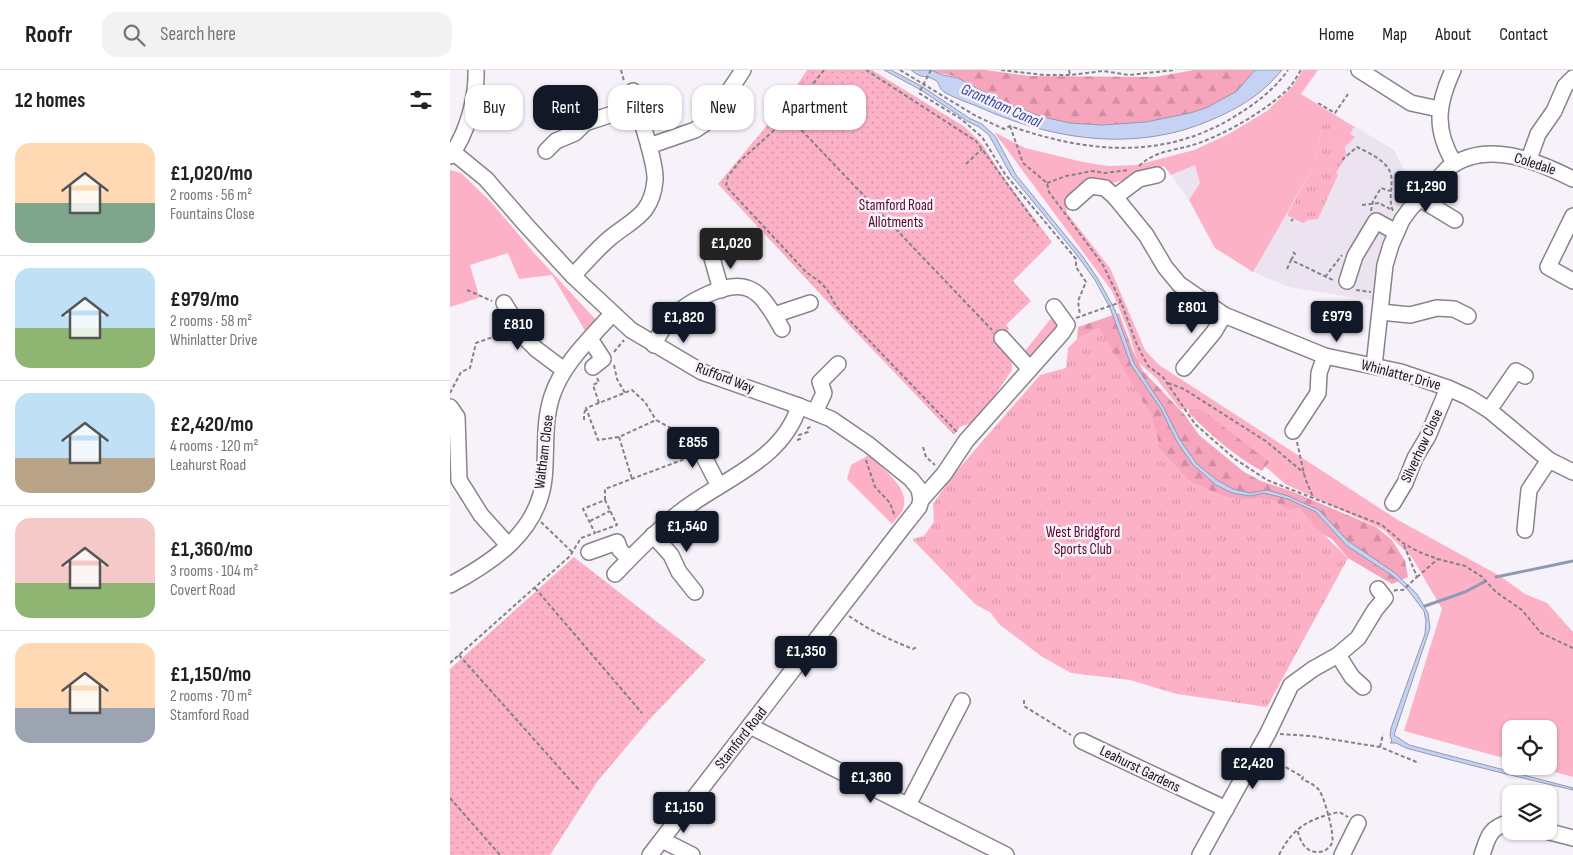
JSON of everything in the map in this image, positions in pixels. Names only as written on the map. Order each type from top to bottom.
[{"type":"street","points":[[452,154],[462,135],[473,103],[476,70]]},
{"type":"street","points":[[649,146],[695,130],[710,120],[742,70]]},
{"type":"street","points":[[1360,70],[1411,103],[1440,109]]},
{"type":"street","points":[[1452,70],[1444,89],[1440,109],[1440,130],[1445,148],[1454,163]]},
{"type":"street","points":[[1528,159],[1538,134],[1554,111],[1564,81]]},
{"type":"street","points":[[546,151],[556,141],[575,133],[585,124],[608,116]]},
{"type":"street","points":[[573,276],[594,253],[612,237],[637,220],[646,209],[652,196],[655,178],[644,130]]},
{"type":"street","name":"Rufford Way","points":[[452,154],[486,179],[526,226],[573,276],[631,330],[702,372],[799,406],[816,418],[848,430],[911,479],[919,489],[921,500]]},
{"type":"street","name":"Coledale","points":[[1374,366],[1385,265],[1396,221],[1454,163],[1473,156],[1490,154],[1528,159],[1573,179]]},
{"type":"street","points":[[1115,197],[1139,179],[1157,174]]},
{"type":"street","name":"Whinlatter Drive","points":[[1073,202],[1091,186],[1105,188],[1115,197],[1146,235],[1165,268],[1179,284],[1224,314],[1325,356],[1414,376],[1468,397],[1489,410],[1549,460],[1573,472]]},
{"type":"street","points":[[1420,198],[1455,220]]},
{"type":"street","points":[[1573,216],[1548,267],[1573,280]]},
{"type":"street","points":[[1346,284],[1355,256],[1376,221],[1396,221]]},
{"type":"street","points":[[712,258],[721,290]]},
{"type":"street","points":[[654,344],[671,318],[677,313],[690,304],[721,290],[737,286],[748,288],[758,294],[782,329]]},
{"type":"street","points":[[504,303],[527,340],[564,370]]},
{"type":"street","points":[[774,315],[810,303]]},
{"type":"street","points":[[1054,307],[1067,325]]},
{"type":"street","points":[[1381,312],[1410,315],[1437,308],[1454,310],[1468,316]]},
{"type":"street","name":"Waltham Close","points":[[450,585],[481,569],[524,530],[534,515],[544,480],[545,431],[552,396],[564,370],[612,314]]},
{"type":"street","points":[[1184,368],[1214,332],[1224,314]]},
{"type":"street","name":"Stamford Road","points":[[650,855],[900,531],[919,506],[921,500],[944,474],[966,441],[1067,325]]},
{"type":"street","points":[[1002,338],[1030,369]]},
{"type":"street","points":[[590,339],[603,359],[593,367]]},
{"type":"street","points":[[1294,431],[1318,393],[1319,373],[1325,356]]},
{"type":"street","points":[[816,418],[824,393],[820,382],[838,364]]},
{"type":"street","points":[[1489,410],[1516,371],[1525,376]]},
{"type":"street","name":"Silverhow Close","points":[[1393,503],[1406,484],[1415,458],[1428,436],[1448,388]]},
{"type":"street","points":[[615,574],[653,535],[680,512],[767,454],[780,442],[796,416],[799,406]]},
{"type":"street","points":[[450,407],[457,417],[455,481],[480,515],[508,545]]},
{"type":"street","points":[[688,438],[702,453],[719,486]]},
{"type":"street","points":[[1525,530],[1529,490],[1549,460]]},
{"type":"street","points":[[653,535],[671,555],[679,572],[695,592]]},
{"type":"street","points":[[589,552],[617,542],[620,550],[629,559]]},
{"type":"street","points":[[1200,855],[1268,733],[1291,685],[1313,669],[1338,655],[1358,638],[1375,610],[1385,598],[1378,590]]},
{"type":"street","points":[[1338,655],[1347,681],[1364,688]]},
{"type":"street","points":[[908,805],[962,701]]},
{"type":"street","points":[[750,726],[1006,855]]},
{"type":"street","name":"Leahurst Gardens","points":[[1082,741],[1226,809]]},
{"type":"street","points":[[1342,855],[1355,821]]},
{"type":"street","points":[[1482,855],[1488,836],[1492,830],[1502,825]]},
{"type":"street","points":[[1557,834],[1573,838]]},
{"type":"street","points":[[662,840],[692,855]]},
{"type":"path","points":[[812,85],[824,70]]},
{"type":"path","points":[[866,70],[976,141],[1038,226]]},
{"type":"path","points":[[900,70],[976,116],[1004,129],[1010,126],[1053,140],[1103,148],[1137,148],[1175,142],[1197,136],[1222,124],[1251,106],[1272,90],[1288,70]]},
{"type":"path","points":[[931,70],[919,93],[961,119],[982,137],[1005,174],[1076,259],[1076,267],[1086,282],[1078,301],[1080,315]]},
{"type":"path","points":[[1001,70],[1044,75],[1070,75],[1103,71],[1129,75],[1175,70]]},
{"type":"path","points":[[1069,70],[1070,75]]},
{"type":"path","points":[[1047,183],[1066,176],[1092,171],[1105,173],[1136,169],[1148,158],[1158,153],[1198,144],[1240,124],[1289,88],[1301,70]]},
{"type":"path","points":[[1318,103],[1335,113],[1348,94]]},
{"type":"path","points":[[1010,126],[1023,163],[1047,183],[1048,192],[1103,265],[1121,302],[1137,345],[1148,366],[1163,377],[1195,424],[1235,459],[1267,480],[1382,525],[1403,543],[1438,559],[1465,566],[1481,576],[1496,592],[1522,610],[1541,633],[1573,648]]},
{"type":"path","points":[[773,130],[739,162],[728,176],[726,186],[807,274],[817,280],[829,292],[831,299],[837,307],[957,432]]},
{"type":"path","points":[[801,130],[987,325],[1002,338]]},
{"type":"path","points":[[1344,160],[1346,155],[1357,147],[1384,163],[1391,175],[1390,191],[1396,221]]},
{"type":"path","points":[[966,164],[982,149]]},
{"type":"path","points":[[1372,204],[1377,193],[1382,188],[1390,191]]},
{"type":"path","points":[[1362,205],[1378,203],[1396,221]]},
{"type":"path","points":[[1287,269],[1295,254],[1293,252]]},
{"type":"path","points":[[1291,260],[1361,292],[1383,293]]},
{"type":"path","points":[[467,290],[488,300],[504,303]]},
{"type":"path","points":[[1067,325],[1080,315],[1121,302]]},
{"type":"path","points":[[450,393],[461,372],[470,368],[476,343],[520,328]]},
{"type":"path","points":[[612,355],[631,330]]},
{"type":"path","points":[[614,363],[617,379],[625,393]]},
{"type":"path","points":[[593,367],[599,382],[593,385],[599,403]]},
{"type":"path","points":[[1168,384],[1184,389],[1267,442],[1304,473]]},
{"type":"path","points":[[586,408],[632,390],[645,402],[656,420],[688,438]]},
{"type":"path","points":[[586,408],[598,440],[619,437],[656,420]]},
{"type":"path","points":[[584,420],[586,408]]},
{"type":"path","points":[[780,442],[800,439],[799,435],[808,432],[808,428],[816,418]]},
{"type":"path","points":[[1294,431],[1304,473],[1313,498]]},
{"type":"path","points":[[619,437],[632,479]]},
{"type":"path","points":[[923,447],[926,457],[944,474]]},
{"type":"path","points":[[450,663],[572,552],[581,538],[617,525],[605,500],[605,489],[702,453]]},
{"type":"path","points":[[864,457],[868,463],[875,487],[890,502],[900,531]]},
{"type":"path","points":[[595,533],[583,509],[605,500]]},
{"type":"path","points":[[590,522],[610,511]]},
{"type":"path","points":[[534,515],[572,552]]},
{"type":"path","points":[[1403,543],[1417,577]]},
{"type":"path","points":[[1403,590],[1438,559]]},
{"type":"path","points":[[534,587],[642,713]]},
{"type":"path","points":[[839,610],[867,629],[899,644],[913,649],[918,646]]},
{"type":"path","points":[[459,654],[580,791]]},
{"type":"path","points":[[1024,700],[1024,706],[1082,741]]},
{"type":"path","points":[[1268,733],[1311,736],[1380,747],[1419,763]]},
{"type":"path","points":[[1380,747],[1383,734]]},
{"type":"path","points":[[1280,764],[1304,777],[1302,779],[1317,787],[1322,794],[1333,837],[1332,843],[1321,853],[1314,852],[1303,845],[1297,830]]},
{"type":"path","points":[[450,798],[500,855]]},
{"type":"path","points":[[1279,855],[1288,839],[1307,822],[1339,812],[1355,821]]},
{"type":"shaded area","points":[[1301,94],[1394,150],[1414,190],[1392,223],[1384,240],[1378,258],[1374,301],[1289,287],[1253,272],[1215,248],[1189,200],[1171,175],[1195,164]]},
{"type":"green space","name":"Stamford Road Allotments","points":[[807,70],[872,70],[965,127],[982,144],[1004,178],[1052,242],[1013,281],[1031,301],[1006,325],[1009,329],[999,340],[1011,353],[1012,370],[982,414],[971,423],[960,427],[954,435],[718,184],[764,129],[866,130],[866,85],[797,85]]},
{"type":"green space","points":[[934,70],[985,70],[1030,76],[1155,77],[1194,70],[1255,70],[1235,93],[1201,110],[1156,120],[1109,125],[1088,125],[1057,121],[1038,116],[1011,106],[958,78]]},
{"type":"green space","points":[[1303,70],[1318,70],[1301,94],[1354,127],[1350,134],[1355,137],[1345,147],[1334,136],[1321,129],[1315,164],[1253,272],[1215,248],[1189,200],[1200,183],[1195,165],[1171,175],[1164,166],[1114,183],[1090,181],[1074,189],[1065,202],[1067,213],[1110,268],[1145,350],[1159,365],[1398,520],[1500,576],[1525,594],[1547,603],[1573,632],[1573,777],[1557,772],[1557,720],[1502,720],[1502,758],[1404,731],[1442,609],[1413,559],[1384,530],[1285,484],[1201,409],[1180,409],[1156,378],[1138,362],[1128,330],[1112,291],[994,132],[1025,148],[1083,162],[1108,166],[1137,165],[1194,150],[1227,135],[1267,111],[1292,87]]},
{"type":"green space","points":[[1327,123],[1332,124],[1335,128],[1334,136],[1345,147],[1346,156],[1336,173],[1338,175],[1318,219],[1303,223],[1288,216],[1288,213],[1315,164],[1321,129]]},
{"type":"green space","points":[[450,170],[461,173],[491,202],[535,254],[597,321],[587,334],[552,275],[519,279],[508,253],[470,265],[479,296],[478,298],[450,307]]},
{"type":"green space","points":[[1056,312],[1058,314],[1058,330],[1029,360],[1021,356]]},
{"type":"green space","points":[[1119,313],[1133,351],[1143,371],[1184,414],[1199,435],[1244,472],[1261,481],[1291,491],[1376,527],[1392,540],[1405,561],[1408,577],[1392,584],[1348,558],[1332,539],[1319,532],[1299,508],[1289,511],[1274,501],[1257,498],[1239,501],[1190,482],[1158,448],[1157,434],[1099,328],[1077,339],[1078,327]]},
{"type":"green space","name":"West Bridgford Sports Club","points":[[1099,328],[1152,416],[1157,434],[1158,448],[1190,482],[1215,493],[1239,500],[1257,498],[1274,501],[1289,511],[1299,508],[1348,558],[1267,707],[1177,694],[1130,680],[1071,673],[1041,656],[1000,625],[990,612],[976,605],[912,539],[924,536],[934,522],[933,504],[954,474],[1040,375],[1066,368],[1068,348],[1077,339]]},
{"type":"green space","points":[[1189,409],[1201,409],[1269,462],[1262,471],[1242,459],[1206,430],[1189,413]]},
{"type":"green space","points":[[869,455],[900,487],[903,495],[902,511],[892,524],[847,479],[851,465]]},
{"type":"green space","points":[[574,557],[706,660],[649,720],[597,782],[550,855],[450,855],[450,669]]},
{"type":"water","points":[[884,70],[891,70],[923,87],[969,118],[982,124],[995,136],[1016,175],[1083,257],[1098,279],[1115,310],[1134,363],[1164,408],[1179,438],[1197,464],[1217,480],[1233,489],[1250,493],[1267,490],[1288,496],[1319,510],[1347,540],[1395,573],[1417,594],[1428,613],[1430,628],[1394,735],[1409,745],[1502,769],[1502,773],[1427,754],[1396,743],[1390,743],[1392,741],[1390,736],[1391,728],[1425,634],[1426,621],[1424,611],[1408,590],[1393,576],[1347,546],[1316,512],[1288,499],[1264,493],[1250,496],[1232,493],[1216,485],[1193,465],[1177,442],[1161,409],[1131,365],[1110,308],[1095,280],[1011,175],[989,135],[921,90]]},
{"type":"water","name":"Grantham Canal","points":[[911,70],[931,70],[942,75],[958,78],[1007,104],[1043,117],[1070,123],[1102,125],[1146,122],[1190,113],[1206,108],[1237,91],[1255,70],[1282,70],[1250,100],[1211,120],[1153,137],[1123,139],[1094,138],[1035,128],[956,98],[942,91],[935,80],[920,76]]},
{"type":"water","points":[[1510,775],[1523,775],[1573,788],[1573,790]]},
{"type":"waterway","points":[[1496,577],[1573,561]]},
{"type":"waterway","points":[[1425,606],[1465,592],[1484,582]]}]
